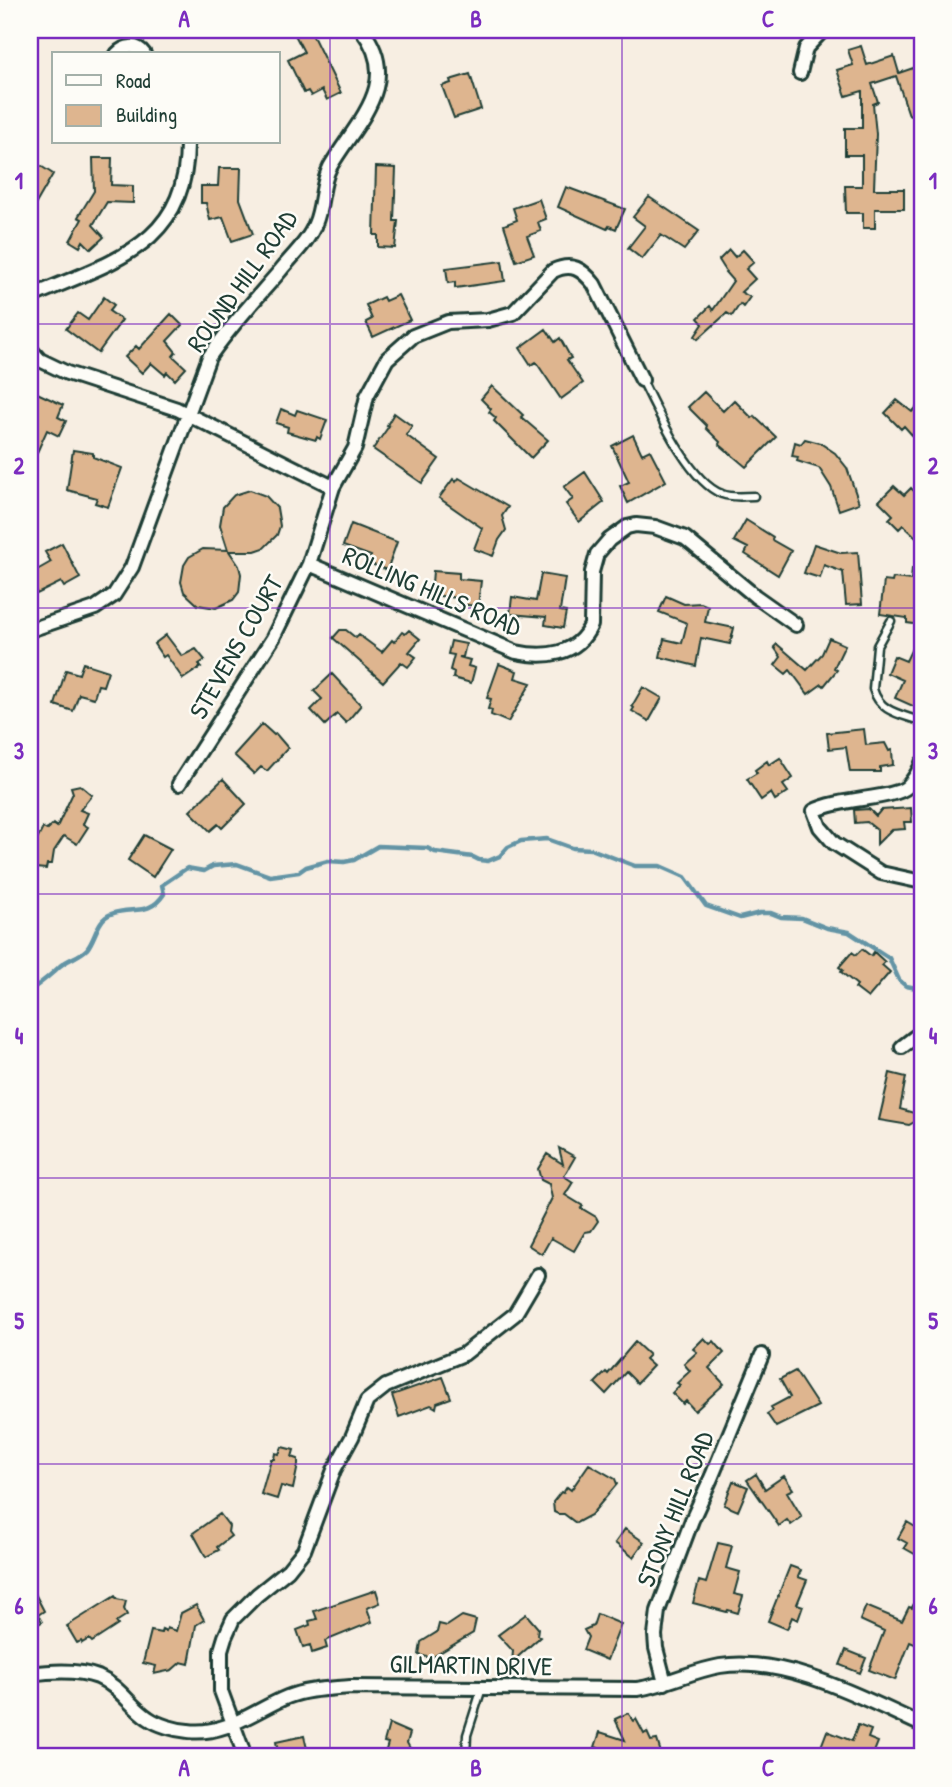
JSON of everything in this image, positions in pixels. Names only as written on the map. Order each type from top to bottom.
[{"type":"street","name":"ROUND HILL ROAD","points":[[30,630],[95,608],[114,595],[132,566],[209,357],[222,338],[303,244],[315,224],[328,170],[370,105],[377,84],[379,62],[362,30]]},
{"type":"street","points":[[800,73],[806,48],[823,30]]},
{"type":"street","points":[[119,52],[131,46],[142,52]]},
{"type":"street","points":[[30,297],[129,254],[155,234],[180,191],[187,163],[187,144]]},
{"type":"street","name":"STEVENS COURT","points":[[179,784],[273,638],[309,564],[333,487],[355,448],[368,396],[387,359],[413,336],[448,322],[488,320],[513,313],[554,271],[572,266],[583,271],[594,284],[642,380]]},
{"type":"street","points":[[30,349],[40,360],[67,373],[177,409],[333,487]]},
{"type":"street","name":"ROLLING HILLS ROAD","points":[[309,564],[516,652],[538,657],[560,652],[587,633],[591,625],[592,572],[597,554],[603,546],[627,527],[655,527],[685,538],[755,596],[796,625]]},
{"type":"street","points":[[922,763],[906,788],[887,795],[826,805],[814,811],[820,827],[834,843],[881,873],[922,882]]},
{"type":"street","points":[[902,1047],[915,1037],[922,1036]]},
{"type":"street","points":[[244,1757],[221,1690],[221,1650],[233,1619],[288,1570],[304,1550],[334,1470],[367,1401],[386,1386],[464,1354],[515,1314],[538,1275]]},
{"type":"street","name":"STONY HILL ROAD","points":[[665,1683],[654,1635],[658,1611],[721,1442],[762,1355]]},
{"type":"street","name":"GILMARTIN DRIVE","points":[[30,1674],[74,1672],[99,1677],[122,1693],[148,1718],[166,1726],[189,1731],[214,1730],[233,1724],[305,1691],[351,1687],[624,1689],[650,1687],[719,1666],[764,1665],[802,1674],[922,1725]]},
{"type":"lane","points":[[642,380],[673,441],[704,482],[720,494],[733,497],[754,496]]},
{"type":"lane","points":[[891,621],[877,646],[873,677],[875,695],[884,708],[922,722]]},
{"type":"lane","points":[[466,1757],[467,1735],[482,1688]]},
{"type":"building","points":[[310,30],[341,93],[327,100],[322,90],[311,96],[308,91],[304,93],[288,60],[304,52],[294,33]]},
{"type":"building","points":[[861,46],[867,65],[894,56],[899,73],[922,65],[922,111],[909,115],[896,76],[872,84],[878,102],[873,104],[876,134],[874,189],[904,189],[904,209],[875,209],[875,228],[863,228],[863,213],[846,213],[845,186],[862,186],[862,155],[845,155],[845,128],[862,128],[862,91],[846,96],[837,70],[853,65],[848,50]]},
{"type":"building","points":[[470,74],[481,109],[454,118],[442,86],[451,83],[450,80]]},
{"type":"building","points":[[93,158],[112,158],[111,185],[133,186],[133,203],[107,202],[93,225],[104,237],[91,249],[83,241],[80,247],[70,241],[82,219],[78,217],[94,191]]},
{"type":"building","points":[[30,159],[53,174],[30,214]]},
{"type":"building","points":[[376,167],[396,168],[394,221],[398,221],[395,248],[378,247],[378,235],[374,235]]},
{"type":"building","points":[[219,168],[241,168],[240,199],[253,234],[232,241],[223,217],[210,220],[206,203],[201,203],[201,186],[218,186]]},
{"type":"building","points":[[566,187],[625,209],[616,229],[609,226],[607,229],[558,207]]},
{"type":"building","points":[[649,197],[699,231],[684,250],[661,235],[642,259],[628,248],[645,226],[633,217]]},
{"type":"building","points":[[539,199],[546,219],[538,222],[541,231],[527,236],[534,255],[516,261],[504,225],[517,220],[513,208]]},
{"type":"building","points":[[729,250],[735,257],[743,250],[754,262],[746,269],[755,279],[741,292],[750,297],[743,307],[740,304],[732,316],[727,313],[698,339],[695,336],[703,324],[698,318],[710,306],[713,310],[733,281],[719,260]]},
{"type":"building","points":[[502,261],[505,281],[455,288],[455,282],[448,283],[446,268]]},
{"type":"building","points":[[398,295],[410,320],[373,337],[366,322],[372,319],[366,305],[383,297],[385,301]]},
{"type":"building","points":[[104,297],[114,305],[109,311],[122,320],[98,353],[66,329],[78,313],[88,320]]},
{"type":"building","points":[[171,314],[182,325],[167,341],[176,352],[173,356],[186,368],[175,380],[151,363],[142,373],[125,357],[136,346],[139,349]]},
{"type":"building","points":[[546,329],[555,342],[560,338],[571,358],[567,360],[583,383],[561,399],[536,362],[531,365],[520,348]]},
{"type":"building","points":[[492,386],[523,415],[521,417],[548,440],[531,458],[494,421],[496,418],[489,412],[491,409],[481,399]]},
{"type":"building","points":[[35,392],[63,405],[58,417],[66,421],[59,436],[47,430],[30,468],[30,427],[36,412],[30,410],[30,393]]},
{"type":"building","points":[[704,392],[723,411],[734,400],[776,437],[746,467],[719,444],[707,426],[688,407]]},
{"type":"building","points":[[897,400],[912,412],[917,407],[922,413],[922,439],[915,432],[912,435],[904,426],[901,429],[885,413]]},
{"type":"building","points":[[281,409],[295,415],[297,410],[327,420],[320,439],[287,432],[288,427],[276,423]]},
{"type":"building","points":[[394,413],[412,426],[406,435],[439,459],[422,483],[373,449],[389,426],[387,425]]},
{"type":"building","points":[[633,435],[642,454],[650,450],[666,481],[628,503],[620,486],[629,482],[612,446]]},
{"type":"building","points":[[805,439],[820,443],[835,453],[847,468],[859,503],[839,510],[831,487],[819,468],[797,461],[798,457],[792,456],[795,442],[801,444]]},
{"type":"building","points":[[73,450],[93,453],[93,457],[122,468],[108,507],[95,503],[97,498],[67,490]]},
{"type":"building","points":[[585,472],[604,502],[579,522],[566,504],[573,499],[564,487]]},
{"type":"building","points":[[459,478],[508,507],[502,516],[506,530],[493,556],[474,549],[482,528],[439,498],[453,479],[456,482]]},
{"type":"building","points":[[894,486],[904,495],[911,488],[922,499],[922,530],[916,537],[903,525],[899,529],[889,519],[893,515],[879,501]]},
{"type":"building","points":[[250,490],[266,496],[277,508],[280,526],[277,535],[264,548],[255,551],[229,551],[241,574],[239,592],[233,600],[216,608],[198,605],[184,592],[181,582],[184,565],[189,557],[203,549],[228,550],[220,525],[223,507],[234,495]]},
{"type":"building","points":[[746,520],[791,551],[778,575],[745,554],[748,548],[734,541]]},
{"type":"building","points":[[351,524],[397,542],[387,570],[368,563],[371,556],[343,546]]},
{"type":"building","points":[[62,543],[80,578],[64,587],[61,582],[37,594],[30,574],[51,562],[45,552]]},
{"type":"building","points":[[814,544],[841,553],[858,552],[862,604],[846,605],[843,572],[824,565],[820,578],[804,573]]},
{"type":"building","points":[[912,568],[922,569],[922,625],[907,623],[907,618],[880,614],[884,581],[892,582],[893,578],[911,580]]},
{"type":"building","points":[[433,571],[459,573],[459,579],[481,581],[478,606],[457,604],[458,598],[431,595]]},
{"type":"building","points":[[541,574],[565,578],[560,611],[566,612],[563,628],[545,625],[546,617],[510,614],[512,597],[536,601]]},
{"type":"building","points":[[666,596],[684,604],[701,603],[708,606],[705,622],[734,628],[730,644],[701,638],[696,666],[660,657],[664,639],[682,643],[687,623],[659,612]]},
{"type":"building","points":[[340,630],[346,630],[356,638],[359,635],[382,652],[392,640],[394,642],[402,632],[405,634],[409,630],[420,639],[409,652],[416,657],[408,667],[401,662],[383,682],[333,638]]},
{"type":"building","points":[[166,635],[182,656],[196,649],[205,660],[199,664],[201,667],[183,679],[166,655],[163,657],[154,644]]},
{"type":"building","points":[[829,638],[845,645],[834,668],[837,670],[824,686],[822,684],[808,694],[790,670],[786,674],[775,665],[781,657],[774,647],[777,644],[807,670],[822,654]]},
{"type":"building","points":[[451,641],[466,644],[463,657],[459,657],[470,660],[468,666],[475,668],[471,683],[453,678],[454,672],[450,670],[454,655],[448,654]]},
{"type":"building","points":[[913,646],[922,650],[922,691],[915,707],[895,698],[903,680],[887,673],[894,656],[906,661]]},
{"type":"building","points":[[83,663],[108,671],[103,686],[98,685],[94,698],[79,694],[73,711],[55,705],[66,670],[79,674]]},
{"type":"building","points":[[499,664],[517,671],[515,678],[531,683],[508,722],[491,715],[492,710],[488,709],[491,699],[487,698]]},
{"type":"building","points":[[332,674],[361,705],[346,723],[337,714],[325,725],[311,710],[322,699],[314,691]]},
{"type":"building","points":[[643,687],[662,698],[649,721],[632,711]]},
{"type":"building","points":[[262,724],[276,734],[288,748],[267,771],[261,767],[254,774],[234,755]]},
{"type":"building","points":[[864,729],[866,745],[885,743],[889,751],[892,750],[893,765],[880,767],[880,772],[850,772],[846,747],[829,749],[827,733]]},
{"type":"building","points":[[780,758],[793,778],[783,785],[788,792],[775,800],[771,793],[761,800],[747,779],[757,773],[755,770],[767,761],[769,765]]},
{"type":"building","points":[[223,779],[246,804],[222,828],[218,824],[210,831],[190,811]]},
{"type":"building","points":[[80,785],[92,795],[80,810],[88,813],[83,824],[88,827],[77,844],[64,836],[54,851],[52,864],[47,864],[46,869],[35,868],[36,862],[30,861],[32,841],[35,836],[38,838],[43,828],[47,830],[53,824],[57,827],[73,793],[71,787]]},
{"type":"building","points":[[911,808],[912,822],[904,822],[905,829],[891,830],[877,844],[877,830],[867,822],[855,823],[854,810],[869,809],[876,816],[881,810]]},
{"type":"building","points":[[144,835],[171,849],[153,877],[128,860]]},
{"type":"building","points":[[862,949],[871,956],[874,952],[885,962],[882,965],[890,972],[868,998],[855,988],[857,985],[841,972],[843,970],[839,967],[852,952],[856,955]]},
{"type":"building","points":[[890,1073],[906,1077],[900,1109],[914,1113],[916,1121],[909,1125],[879,1120]]},
{"type":"building","points":[[559,1148],[575,1157],[564,1176],[573,1182],[565,1195],[583,1206],[581,1208],[598,1221],[591,1231],[585,1232],[574,1251],[551,1238],[542,1254],[528,1245],[552,1198],[549,1184],[541,1180],[538,1169],[547,1154],[563,1164]]},
{"type":"building","points":[[704,1338],[710,1344],[714,1341],[724,1353],[709,1368],[724,1384],[695,1411],[686,1401],[683,1404],[672,1393],[680,1385],[677,1383],[690,1371],[684,1364],[697,1352],[693,1349]]},
{"type":"building","points":[[635,1342],[649,1355],[645,1359],[653,1366],[637,1383],[626,1372],[606,1394],[595,1383],[606,1372],[608,1374]]},
{"type":"building","points":[[795,1371],[818,1406],[776,1427],[767,1414],[773,1410],[771,1407],[790,1397],[780,1379]]},
{"type":"building","points":[[443,1377],[451,1398],[437,1403],[436,1408],[431,1405],[399,1417],[392,1395]]},
{"type":"building","points":[[282,1447],[294,1450],[292,1457],[298,1459],[298,1465],[293,1489],[281,1486],[277,1499],[261,1494],[271,1459],[274,1459],[275,1453],[279,1454]]},
{"type":"building","points":[[589,1464],[615,1479],[617,1484],[591,1515],[576,1523],[564,1514],[554,1512],[553,1502],[567,1487],[571,1490]]},
{"type":"building","points":[[756,1474],[765,1489],[784,1476],[793,1489],[787,1492],[802,1517],[791,1525],[787,1520],[779,1526],[747,1480]]},
{"type":"building","points":[[733,1481],[748,1487],[738,1511],[724,1505]]},
{"type":"building","points":[[220,1514],[229,1526],[228,1532],[231,1536],[217,1547],[219,1550],[206,1557],[193,1533]]},
{"type":"building","points":[[907,1522],[922,1531],[922,1558],[904,1548],[907,1543],[898,1538]]},
{"type":"building","points":[[625,1529],[644,1542],[633,1557],[615,1543]]},
{"type":"building","points":[[718,1543],[732,1546],[726,1568],[740,1572],[734,1594],[743,1596],[738,1613],[693,1603],[699,1581],[706,1583]]},
{"type":"building","points":[[790,1566],[801,1570],[798,1577],[807,1580],[797,1604],[803,1606],[798,1620],[792,1617],[787,1629],[768,1621]]},
{"type":"building","points":[[30,1584],[44,1611],[38,1615],[42,1622],[30,1629]]},
{"type":"building","points":[[922,1585],[922,1633],[917,1645],[910,1642],[895,1680],[869,1670],[884,1631],[860,1620],[866,1606],[902,1621],[909,1607],[912,1608]]},
{"type":"building","points":[[376,1590],[380,1603],[367,1608],[372,1622],[325,1641],[327,1648],[312,1653],[310,1645],[303,1647],[297,1630],[310,1625],[309,1621],[317,1619],[314,1611]]},
{"type":"building","points":[[115,1596],[126,1601],[124,1609],[127,1615],[116,1622],[118,1625],[92,1642],[89,1639],[77,1643],[67,1626]]},
{"type":"building","points":[[196,1605],[204,1620],[196,1625],[189,1664],[181,1662],[172,1670],[154,1674],[156,1666],[143,1663],[151,1631],[161,1633],[162,1629],[166,1631],[167,1628],[176,1631],[181,1613]]},
{"type":"building","points":[[526,1614],[538,1628],[537,1635],[540,1637],[512,1662],[513,1651],[498,1635]]},
{"type":"building","points":[[597,1614],[621,1624],[607,1660],[583,1650],[588,1637],[584,1630],[593,1626]]},
{"type":"building","points":[[462,1616],[476,1620],[473,1633],[431,1658],[419,1655],[421,1642],[437,1632],[439,1624],[447,1626]]},
{"type":"building","points":[[846,1650],[866,1658],[860,1673],[840,1665]]},
{"type":"building","points":[[628,1713],[634,1721],[636,1719],[644,1734],[647,1732],[651,1741],[657,1740],[661,1753],[653,1757],[623,1757],[595,1747],[600,1732],[625,1740],[615,1719]]},
{"type":"building","points":[[389,1724],[410,1733],[407,1743],[415,1757],[384,1757],[388,1743],[384,1742]]},
{"type":"building","points":[[858,1725],[871,1730],[868,1738],[878,1742],[872,1757],[817,1757],[827,1731],[852,1741]]},
{"type":"building","points":[[304,1736],[309,1757],[279,1757],[276,1742]]},
{"type":"waterway","points":[[30,994],[31,990],[60,966],[87,949],[106,916],[152,906],[164,894],[162,885],[187,868],[204,871],[213,866],[237,864],[270,876],[299,872],[306,867],[328,861],[354,860],[378,846],[427,848],[435,852],[488,861],[521,841],[547,839],[572,848],[591,849],[635,866],[660,866],[685,877],[706,906],[740,918],[771,913],[781,917],[802,918],[827,928],[849,932],[889,958],[899,980],[906,986],[922,989]]}]
